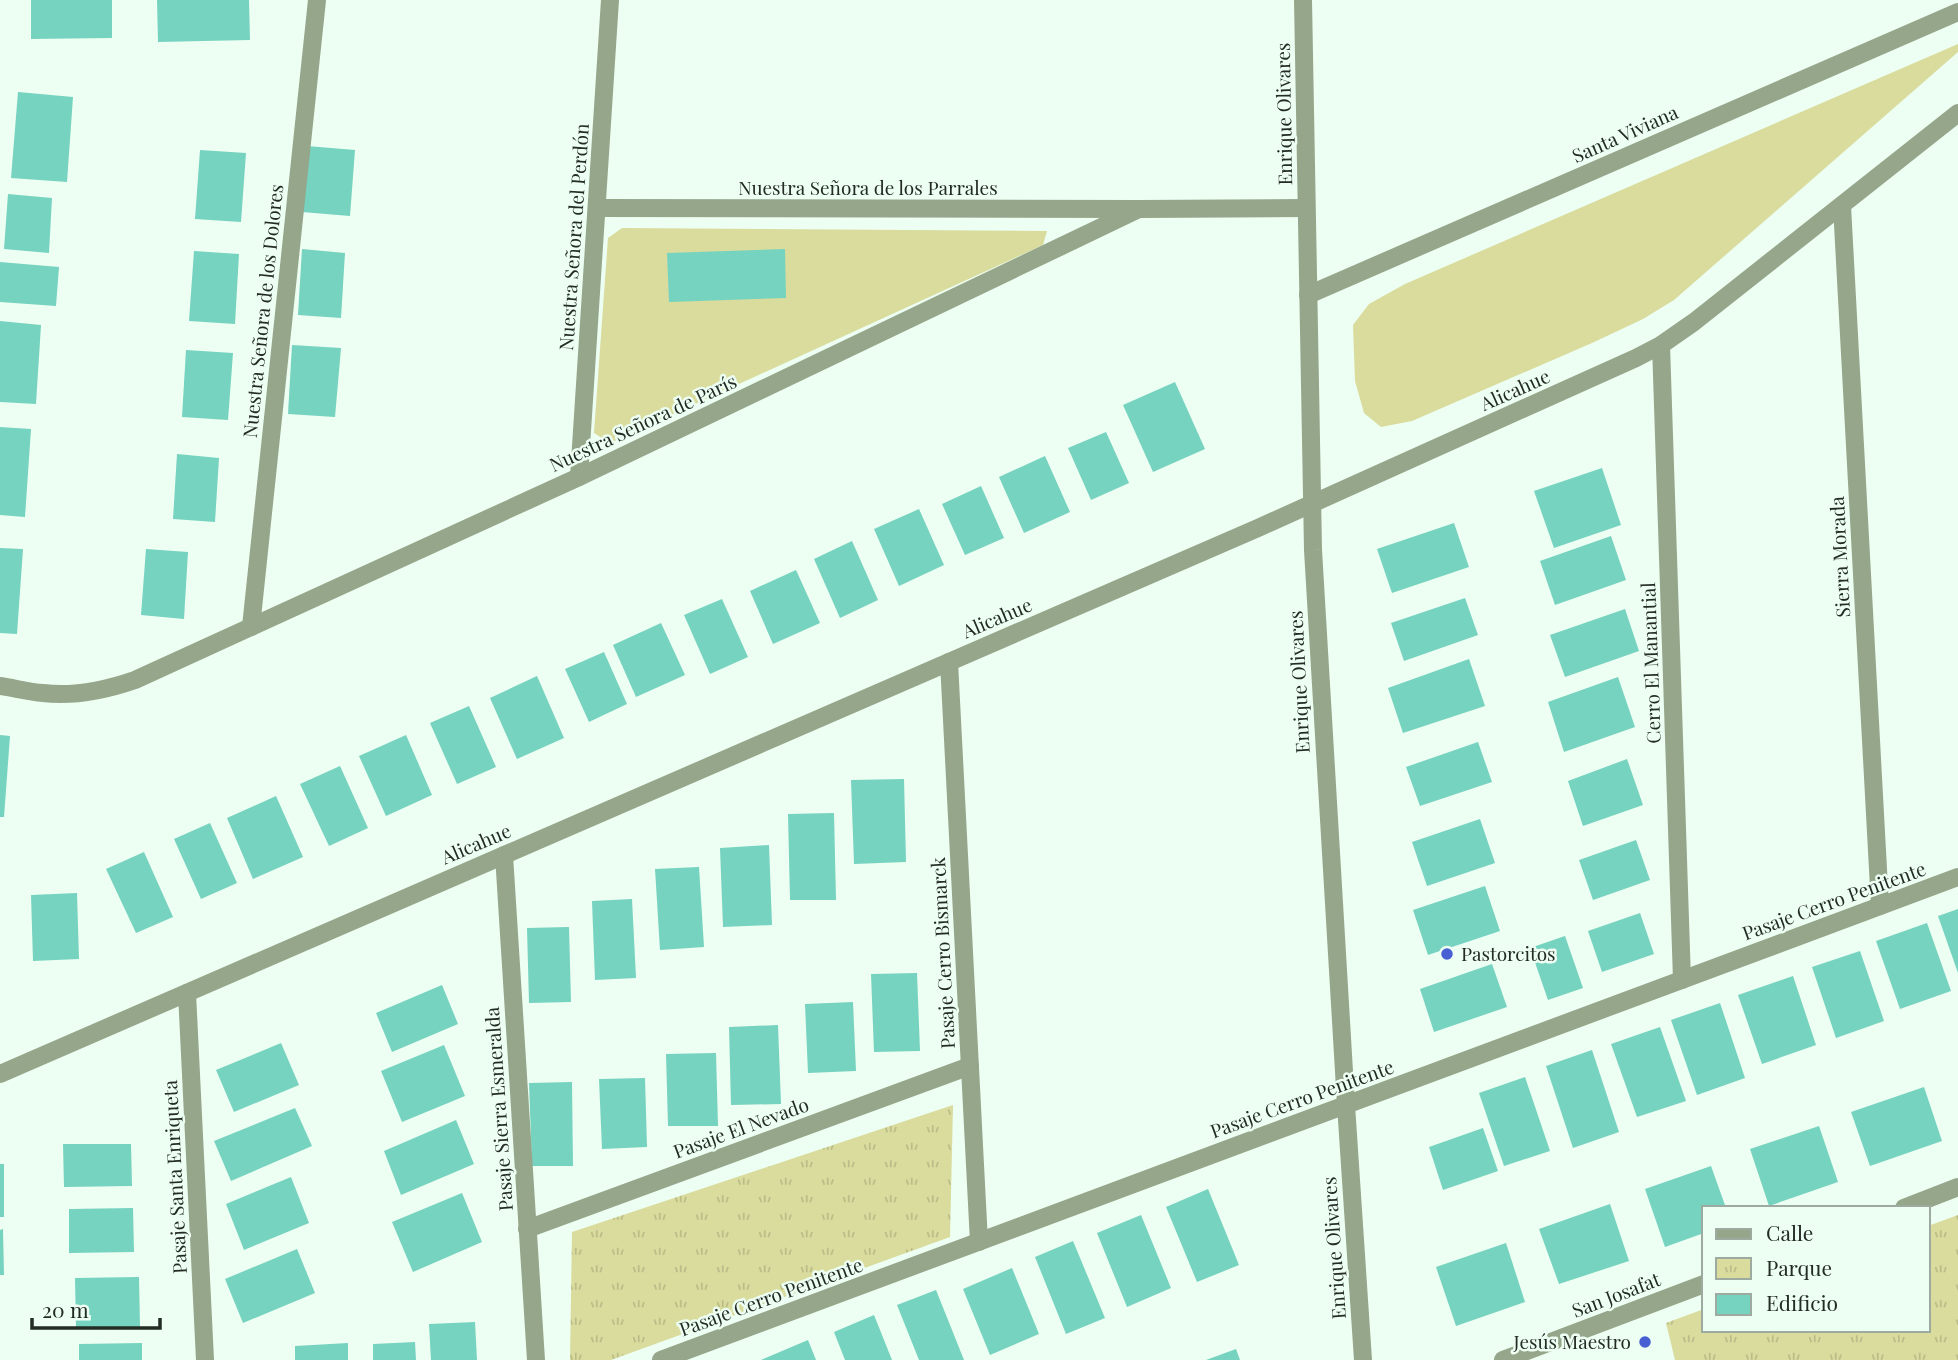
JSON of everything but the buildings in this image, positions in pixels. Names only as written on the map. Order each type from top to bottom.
[{"type":"street","name":"Nuestra Señora de los Dolores","points":[[251,627],[317,0]]},
{"type":"street","name":"Nuestra Señora del Perdón","points":[[579,477],[610,0]]},
{"type":"street","name":"Enrique Olivares","points":[[1303,0],[1311,504],[1363,1360]]},
{"type":"street","name":"Santa Viviana","points":[[1308,295],[1958,12]]},
{"type":"street","name":"Alicahue","points":[[0,1074],[1311,504],[1636,358],[1661,345],[1731,295],[1958,113]]},
{"type":"street","name":"Sierra Morada","points":[[1842,206],[1880,906]]},
{"type":"street","name":"Nuestra Señora de los Parrales","points":[[597,208],[1139,209]]},
{"type":"street","name":"Nuestra Señora de París","points":[[0,685],[44,694],[76,693],[111,688],[135,680],[579,477],[1139,209],[1306,208]]},
{"type":"street","name":"Cerro El Manantial","points":[[1661,345],[1682,980]]},
{"type":"street","name":"Pasaje Cerro Bismarck","points":[[949,662],[979,1242]]},
{"type":"street","name":"Pasaje Sierra Esmeralda","points":[[504,855],[536,1360]]},
{"type":"street","name":"Pasaje Cerro Penitente","points":[[661,1360],[1958,877]]},
{"type":"street","name":"Pasaje Santa Enriqueta","points":[[187,993],[205,1360]]},
{"type":"street","name":"Pasaje El Nevado","points":[[527,1229],[970,1066]]},
{"type":"street","points":[[1909,1206],[1958,1187]]},
{"type":"street","name":"San Josafat","points":[[1503,1360],[1702,1285]]},
{"type":"green space","points":[[1958,44],[1958,52],[1674,300],[1643,319],[1592,343],[1412,421],[1381,427],[1364,413],[1355,381],[1353,325],[1369,304],[1405,284]]},
{"type":"green space","points":[[622,228],[1047,231],[1043,245],[610,443],[594,433],[608,238]]},
{"type":"green space","points":[[953,1105],[950,1237],[611,1360],[570,1360],[572,1232]]},
{"type":"green space","points":[[1958,1215],[1958,1360],[1675,1360],[1666,1323],[1702,1310],[1702,1332],[1930,1332],[1930,1225]]},
{"type":"place","name":"Pastorcitos","points":[[1447,954]]},
{"type":"place","name":"Jesús Maestro","points":[[1645,1342]]}]
